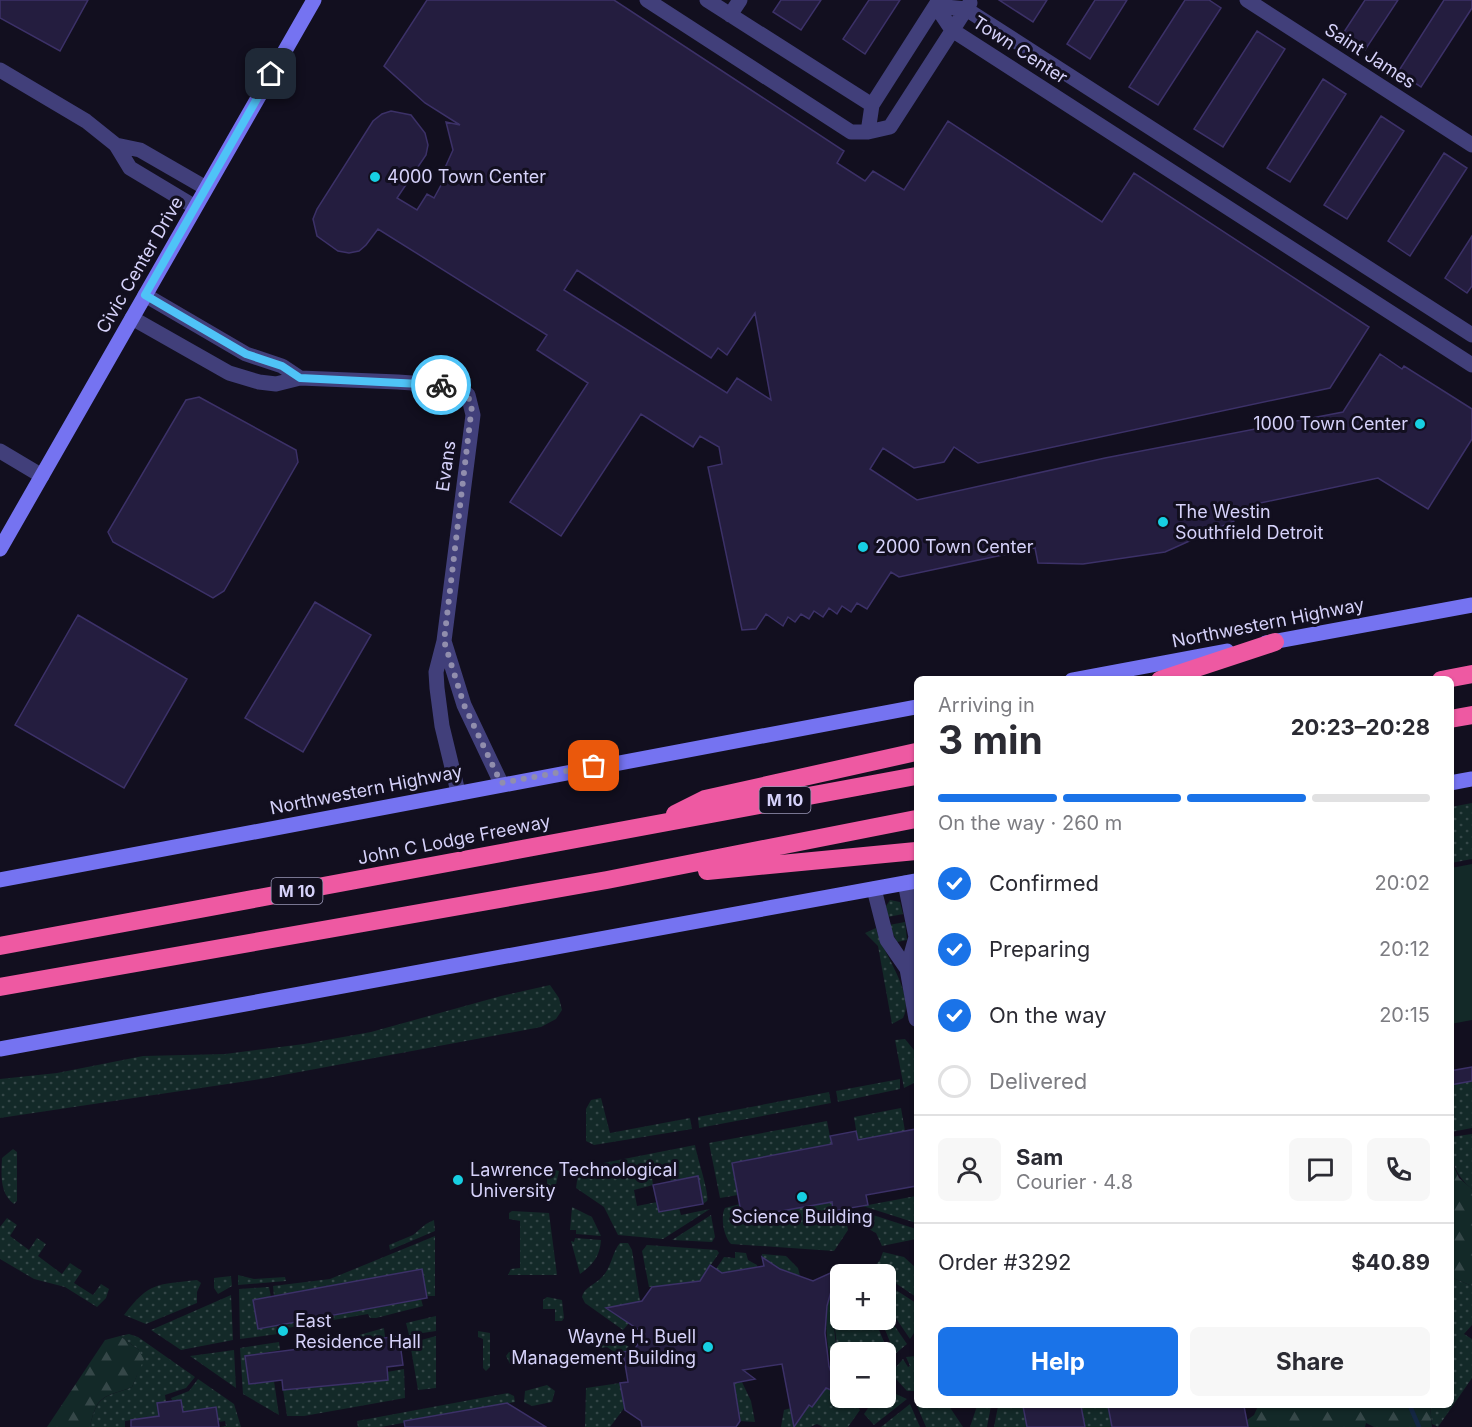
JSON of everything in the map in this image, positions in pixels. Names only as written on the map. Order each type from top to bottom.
[{"type":"highway","points":[[1173,676],[1275,642]]},
{"type":"highway","points":[[1454,677],[1472,674]]},
{"type":"highway","points":[[1454,718],[1472,715]]},
{"type":"highway","points":[[653,824],[705,799],[914,752]]},
{"type":"highway","name":"John C Lodge Freeway","points":[[0,946],[914,776]]},
{"type":"highway","name":"M 10","points":[[0,987],[607,880],[914,819]]},
{"type":"highway","points":[[607,880],[914,851]]},
{"type":"main road","name":"Civic Center Drive","points":[[0,549],[314,0]]},
{"type":"main road","name":"Northwestern Highway","points":[[1093,676],[1472,605]]},
{"type":"main road","name":"Northwestern Highway","points":[[0,880],[501,783],[914,707]]},
{"type":"main road","points":[[1454,782],[1472,779]]},
{"type":"main road","points":[[0,1049],[911,882]]},
{"type":"street","points":[[647,0],[850,132],[868,132],[890,127],[969,4]]},
{"type":"street","points":[[707,0],[872,105]]},
{"type":"street","points":[[730,15],[740,0]]},
{"type":"street","name":"Saint James","points":[[1247,0],[1472,145]]},
{"type":"street","points":[[868,132],[872,105],[937,3]]},
{"type":"street","name":"Town Center","points":[[937,3],[969,4],[1472,335]]},
{"type":"street","name":"Town Center","points":[[937,3],[952,30],[1472,365]]},
{"type":"street","points":[[0,70],[86,121],[116,145],[130,168],[195,207]]},
{"type":"street","points":[[116,145],[140,150],[206,188]]},
{"type":"street","name":"Evans","points":[[145,295],[246,354],[282,366],[300,378]]},
{"type":"street","name":"Evans","points":[[132,318],[228,373],[243,378],[276,384],[300,378],[455,386],[468,395],[473,415],[444,641],[436,672],[442,726],[458,792]]},
{"type":"street","points":[[0,451],[42,476]]},
{"type":"street","name":"Evans","points":[[444,641],[464,705],[501,783]]},
{"type":"street","points":[[911,882],[914,915]]},
{"type":"street","points":[[874,889],[887,939],[908,969]]},
{"type":"street","points":[[914,945],[908,969],[914,1006]]},
{"type":"green space","points":[[1472,803],[1472,859],[1454,862],[1454,806]]},
{"type":"green space","points":[[1472,864],[1472,1020],[1454,1023],[1454,867]]},
{"type":"green space","points":[[890,900],[900,902],[903,914],[888,917],[886,906]]},
{"type":"green space","points":[[905,922],[907,940],[897,942],[889,925]]},
{"type":"green space","points":[[876,928],[905,997],[906,1008],[903,1018],[892,1024],[878,946],[865,933]]},
{"type":"green space","points":[[550,985],[559,998],[562,1010],[556,1019],[541,1027],[267,1078],[0,1118],[0,1079],[57,1073],[143,1056],[225,1054],[304,1044],[371,1032],[501,996]]},
{"type":"green space","points":[[905,1039],[914,1050],[914,1083],[904,1088],[895,1040]]},
{"type":"green space","points":[[900,1079],[900,1089],[838,1102],[836,1091]]},
{"type":"green space","points":[[1472,1081],[1472,1128],[1454,1131],[1454,1084]]},
{"type":"green space","points":[[829,1092],[831,1103],[699,1128],[698,1117]]},
{"type":"green space","points":[[601,1098],[610,1133],[690,1118],[692,1129],[594,1145],[586,1141],[586,1109],[591,1100]]},
{"type":"green space","points":[[901,1108],[905,1131],[854,1141],[854,1137],[857,1136],[854,1117]]},
{"type":"green space","points":[[827,1121],[831,1142],[835,1144],[738,1195],[720,1198],[709,1143]]},
{"type":"green space","points":[[1472,1134],[1472,1189],[1457,1172],[1454,1163],[1454,1136]]},
{"type":"green space","points":[[695,1145],[707,1191],[707,1201],[703,1204],[671,1182],[668,1166],[651,1169],[653,1185],[634,1190],[637,1206],[657,1202],[659,1212],[679,1208],[681,1215],[710,1209],[663,1239],[618,1235],[604,1207],[576,1188],[578,1174],[583,1167]]},
{"type":"green space","points":[[13,1149],[17,1152],[17,1201],[14,1204],[4,1190],[1,1171],[2,1158]]},
{"type":"green space","points":[[1454,1167],[1459,1178],[1472,1189],[1472,1286],[1454,1278]]},
{"type":"green space","points":[[547,1168],[559,1171],[555,1189],[547,1193]]},
{"type":"green space","points":[[914,1196],[914,1222],[863,1206]]},
{"type":"green space","points":[[832,1202],[834,1211],[844,1209],[848,1230],[834,1251],[731,1244],[725,1232],[723,1216],[725,1208],[740,1204],[742,1218]]},
{"type":"green space","points":[[572,1207],[592,1217],[601,1236],[576,1234],[576,1230],[570,1230]]},
{"type":"green space","points":[[512,1211],[549,1213],[557,1275],[508,1275],[511,1269],[520,1268],[520,1221],[509,1219],[509,1213]]},
{"type":"green space","points":[[867,1213],[914,1228],[914,1239],[882,1246],[876,1233],[867,1228],[864,1216]]},
{"type":"green space","points":[[711,1215],[715,1237],[712,1242],[672,1240]]},
{"type":"green space","points":[[7,1218],[17,1225],[10,1236],[29,1250],[37,1238],[46,1244],[38,1256],[62,1274],[70,1263],[82,1271],[74,1283],[93,1295],[101,1284],[109,1289],[106,1298],[97,1307],[65,1287],[34,1279],[0,1259],[0,1227]]},
{"type":"green space","points":[[434,1220],[435,1231],[390,1250],[389,1245],[413,1235]]},
{"type":"green space","points":[[435,1236],[435,1296],[274,1296],[273,1286],[330,1279]]},
{"type":"green space","points":[[575,1238],[601,1240],[595,1260],[580,1274],[571,1241],[574,1242]]},
{"type":"green space","points":[[620,1243],[628,1243],[632,1250],[640,1301],[607,1308],[629,1323],[623,1330],[585,1303],[582,1297],[585,1291],[605,1273]]},
{"type":"green space","points":[[647,1245],[717,1250],[719,1253],[700,1281],[649,1287],[642,1251]]},
{"type":"green space","points":[[735,1252],[746,1253],[748,1260],[757,1265],[767,1312],[716,1269],[724,1257],[735,1258]]},
{"type":"green space","points":[[883,1252],[904,1257],[914,1266],[914,1296],[896,1284],[896,1264],[876,1264]]},
{"type":"green space","points":[[762,1254],[786,1256],[798,1268],[800,1276],[789,1272],[789,1276],[762,1258]]},
{"type":"green space","points":[[238,1275],[254,1279],[285,1277],[286,1281],[238,1285]]},
{"type":"green space","points":[[231,1276],[232,1286],[218,1294],[214,1288],[214,1278]]},
{"type":"green space","points":[[1454,1278],[1472,1286],[1472,1325],[1464,1334],[1472,1339],[1472,1378],[1454,1404]]},
{"type":"green space","points":[[197,1280],[201,1283],[197,1292],[197,1303],[146,1324],[124,1315],[148,1290],[163,1284]]},
{"type":"green space","points":[[269,1287],[271,1297],[253,1300],[258,1328],[277,1325],[278,1334],[240,1339],[239,1289]]},
{"type":"green space","points":[[896,1290],[914,1302],[914,1333],[910,1339],[896,1318]]},
{"type":"green space","points":[[830,1294],[830,1330],[834,1330],[835,1342],[830,1342],[830,1356],[826,1328]]},
{"type":"green space","points":[[231,1295],[233,1340],[181,1350],[151,1330]]},
{"type":"green space","points":[[547,1297],[562,1300],[564,1318],[562,1321],[555,1321],[555,1309],[543,1309],[543,1300]]},
{"type":"green space","points":[[421,1299],[423,1306],[376,1318],[370,1318],[368,1314],[287,1328],[286,1324]]},
{"type":"green space","points":[[436,1316],[436,1331],[409,1335],[406,1323]]},
{"type":"green space","points":[[384,1328],[385,1337],[352,1341],[352,1337]]},
{"type":"green space","points":[[896,1328],[907,1344],[896,1353],[896,1342],[890,1342],[885,1330],[896,1330]]},
{"type":"green space","points":[[835,1330],[879,1330],[884,1342],[837,1342]]},
{"type":"green space","points":[[478,1331],[490,1333],[490,1367],[486,1371],[483,1368],[483,1339],[478,1337]]},
{"type":"green space","points":[[605,1332],[634,1350],[617,1354],[607,1347],[595,1349],[593,1338]]},
{"type":"green space","points":[[129,1334],[138,1337],[195,1377],[186,1388],[165,1395],[166,1402],[157,1404],[162,1415],[125,1421],[125,1427],[90,1427],[99,1402],[132,1387],[137,1375],[139,1350],[120,1336]]},
{"type":"green space","points":[[120,1336],[139,1350],[144,1359],[132,1387],[103,1398],[96,1408],[90,1427],[47,1427],[105,1340]]},
{"type":"green space","points":[[436,1336],[436,1388],[418,1390],[410,1343]]},
{"type":"green space","points":[[279,1342],[280,1350],[245,1356],[249,1384],[274,1381],[279,1415],[243,1394],[240,1348]]},
{"type":"green space","points":[[234,1350],[236,1388],[190,1356]]},
{"type":"green space","points":[[509,1352],[532,1352],[532,1362],[510,1364],[506,1356]]},
{"type":"green space","points":[[914,1356],[914,1391],[907,1391],[896,1379],[896,1367],[903,1359],[908,1367],[910,1366],[906,1357]]},
{"type":"green space","points":[[404,1369],[405,1398],[304,1416],[287,1416],[283,1390],[387,1380],[387,1372]]},
{"type":"green space","points":[[198,1379],[234,1404],[241,1427],[220,1427],[226,1426],[225,1421],[218,1422],[216,1407],[179,1413],[171,1398],[189,1391]]},
{"type":"green space","points":[[742,1382],[751,1401],[755,1422],[740,1421],[734,1383]]},
{"type":"green space","points":[[620,1383],[625,1407],[610,1427],[585,1427],[586,1388]]},
{"type":"green space","points":[[547,1385],[555,1391],[552,1402],[532,1406],[524,1402],[525,1391]]},
{"type":"green space","points":[[822,1387],[830,1390],[830,1408],[859,1408],[860,1410],[848,1427],[823,1427],[817,1424],[810,1427],[794,1427]]},
{"type":"green space","points":[[508,1393],[514,1396],[515,1402],[381,1427],[358,1427],[357,1421]]},
{"type":"green space","points":[[896,1394],[907,1399],[896,1408]]},
{"type":"green space","points":[[910,1404],[920,1427],[881,1427]]},
{"type":"green space","points":[[791,1408],[794,1427],[781,1427],[784,1410]]},
{"type":"green space","points":[[868,1408],[896,1408],[874,1425],[864,1414]]},
{"type":"green space","points":[[918,1408],[950,1408],[963,1427],[926,1427]]},
{"type":"green space","points":[[976,1408],[991,1408],[987,1427],[970,1427]]},
{"type":"green space","points":[[998,1408],[1023,1408],[1027,1427],[994,1427]]},
{"type":"green space","points":[[1081,1408],[1108,1408],[1112,1427],[1085,1427]]},
{"type":"green space","points":[[1257,1408],[1430,1408],[1432,1427],[1374,1427],[1366,1423],[1365,1427],[1248,1427],[1247,1420],[1254,1415]]},
{"type":"green space","points":[[1430,1408],[1451,1408],[1438,1427],[1432,1424]]},
{"type":"building","points":[[0,0],[88,0],[60,51],[0,18]]},
{"type":"building","points":[[427,0],[614,0],[844,151],[837,163],[865,181],[873,171],[904,190],[948,121],[1102,222],[1134,173],[1369,327],[1330,388],[978,463],[954,447],[944,462],[914,468],[883,448],[870,469],[917,500],[1105,458],[1343,412],[1380,354],[1402,369],[1404,366],[1472,409],[1472,439],[1428,509],[1378,478],[1232,509],[1234,521],[1165,552],[1083,564],[1038,563],[1035,548],[899,577],[891,572],[867,609],[857,603],[851,612],[842,606],[837,614],[829,608],[823,617],[814,611],[809,619],[801,614],[795,622],[788,617],[783,626],[766,614],[756,629],[742,630],[708,467],[722,464],[719,447],[700,436],[693,447],[641,414],[561,536],[510,502],[588,383],[537,350],[547,335],[378,229],[359,251],[349,253],[338,251],[317,236],[313,219],[317,209],[373,121],[382,114],[391,111],[411,115],[425,133],[428,145],[426,155],[397,198],[417,210],[427,194],[434,198],[447,174],[444,170],[453,150],[446,122],[460,125],[425,103],[384,66]],"holes":[[[577,270],[711,358],[718,348],[727,355],[755,313],[771,400],[737,378],[727,393],[564,290]]]},
{"type":"building","points":[[781,0],[821,0],[801,30],[773,12]]},
{"type":"building","points":[[869,0],[900,0],[865,54],[843,39]]},
{"type":"building","points":[[999,0],[1047,0],[1033,22]]},
{"type":"building","points":[[1095,0],[1127,0],[1090,59],[1067,44]]},
{"type":"building","points":[[1185,0],[1209,0],[1221,8],[1158,105],[1129,87]]},
{"type":"building","points":[[1365,0],[1398,0],[1365,50],[1342,35]]},
{"type":"building","points":[[1444,0],[1472,0],[1472,8],[1421,87],[1398,72]]},
{"type":"building","points":[[1257,31],[1285,49],[1223,147],[1194,129]]},
{"type":"building","points":[[1323,79],[1346,94],[1290,182],[1267,168]]},
{"type":"building","points":[[1381,116],[1404,131],[1347,219],[1324,205]]},
{"type":"building","points":[[1444,153],[1467,168],[1410,256],[1388,241]]},
{"type":"building","points":[[1472,236],[1472,286],[1467,293],[1445,278]]},
{"type":"building","points":[[199,397],[296,450],[298,462],[224,591],[213,598],[113,542],[108,532],[186,400]]},
{"type":"building","points":[[315,602],[371,635],[303,752],[245,718]]},
{"type":"building","points":[[78,615],[187,679],[124,788],[15,725]]},
{"type":"building","points":[[1472,1067],[1472,1081],[1454,1084],[1454,1070]]},
{"type":"building","name":"Science Building","points":[[914,1129],[914,1186],[866,1195],[868,1205],[833,1211],[832,1202],[742,1218],[732,1163],[832,1144],[830,1136],[856,1131],[858,1140]]},
{"type":"building","points":[[698,1176],[703,1204],[659,1212],[653,1185]]},
{"type":"building","name":"Wayne H. Buell Management Building","points":[[762,1257],[780,1269],[813,1281],[830,1273],[830,1295],[825,1333],[830,1369],[830,1390],[826,1388],[812,1407],[809,1405],[794,1427],[782,1364],[743,1370],[755,1379],[734,1383],[740,1421],[736,1427],[642,1427],[641,1421],[625,1410],[620,1383],[628,1382],[623,1352],[634,1350],[645,1334],[606,1308],[642,1301],[652,1287],[700,1281],[710,1265],[722,1273],[764,1266]]},
{"type":"building","points":[[422,1269],[427,1298],[258,1329],[253,1300]]},
{"type":"building","points":[[399,1336],[403,1365],[387,1367],[388,1380],[283,1390],[282,1380],[249,1384],[245,1356]]},
{"type":"building","points":[[181,1400],[183,1412],[216,1407],[219,1427],[131,1427],[131,1420],[159,1416],[157,1403]]},
{"type":"building","points":[[507,1403],[546,1427],[405,1427],[404,1421]]},
{"type":"building","points":[[1023,1408],[1081,1408],[1085,1427],[1027,1427]]},
{"type":"building","points":[[1108,1408],[1244,1408],[1248,1427],[1112,1427]]},
{"type":"waterway","points":[[1411,1408],[1419,1427]]},
{"type":"way so far","points":[[441,385],[455,386],[468,395],[473,415],[447,601],[444,641],[464,705],[484,752],[501,783],[594,766]]},
{"type":"place","name":"4000 Town Center","points":[[375,177]]},
{"type":"place","name":"1000 Town Center","points":[[1420,424]]},
{"type":"place","name":"The Westin Southfield Detroit","points":[[1163,522]]},
{"type":"place","name":"2000 Town Center","points":[[863,547]]},
{"type":"place","name":"Lawrence Technological University","points":[[458,1180]]},
{"type":"place","name":"Science Building","points":[[802,1197]]},
{"type":"place","name":"East Residence Hall","points":[[283,1331]]},
{"type":"place","name":"Wayne H. Buell Management Building","points":[[708,1347]]},
{"type":"route","points":[[271,74],[145,295],[246,354],[282,366],[300,378],[441,385]]}]
